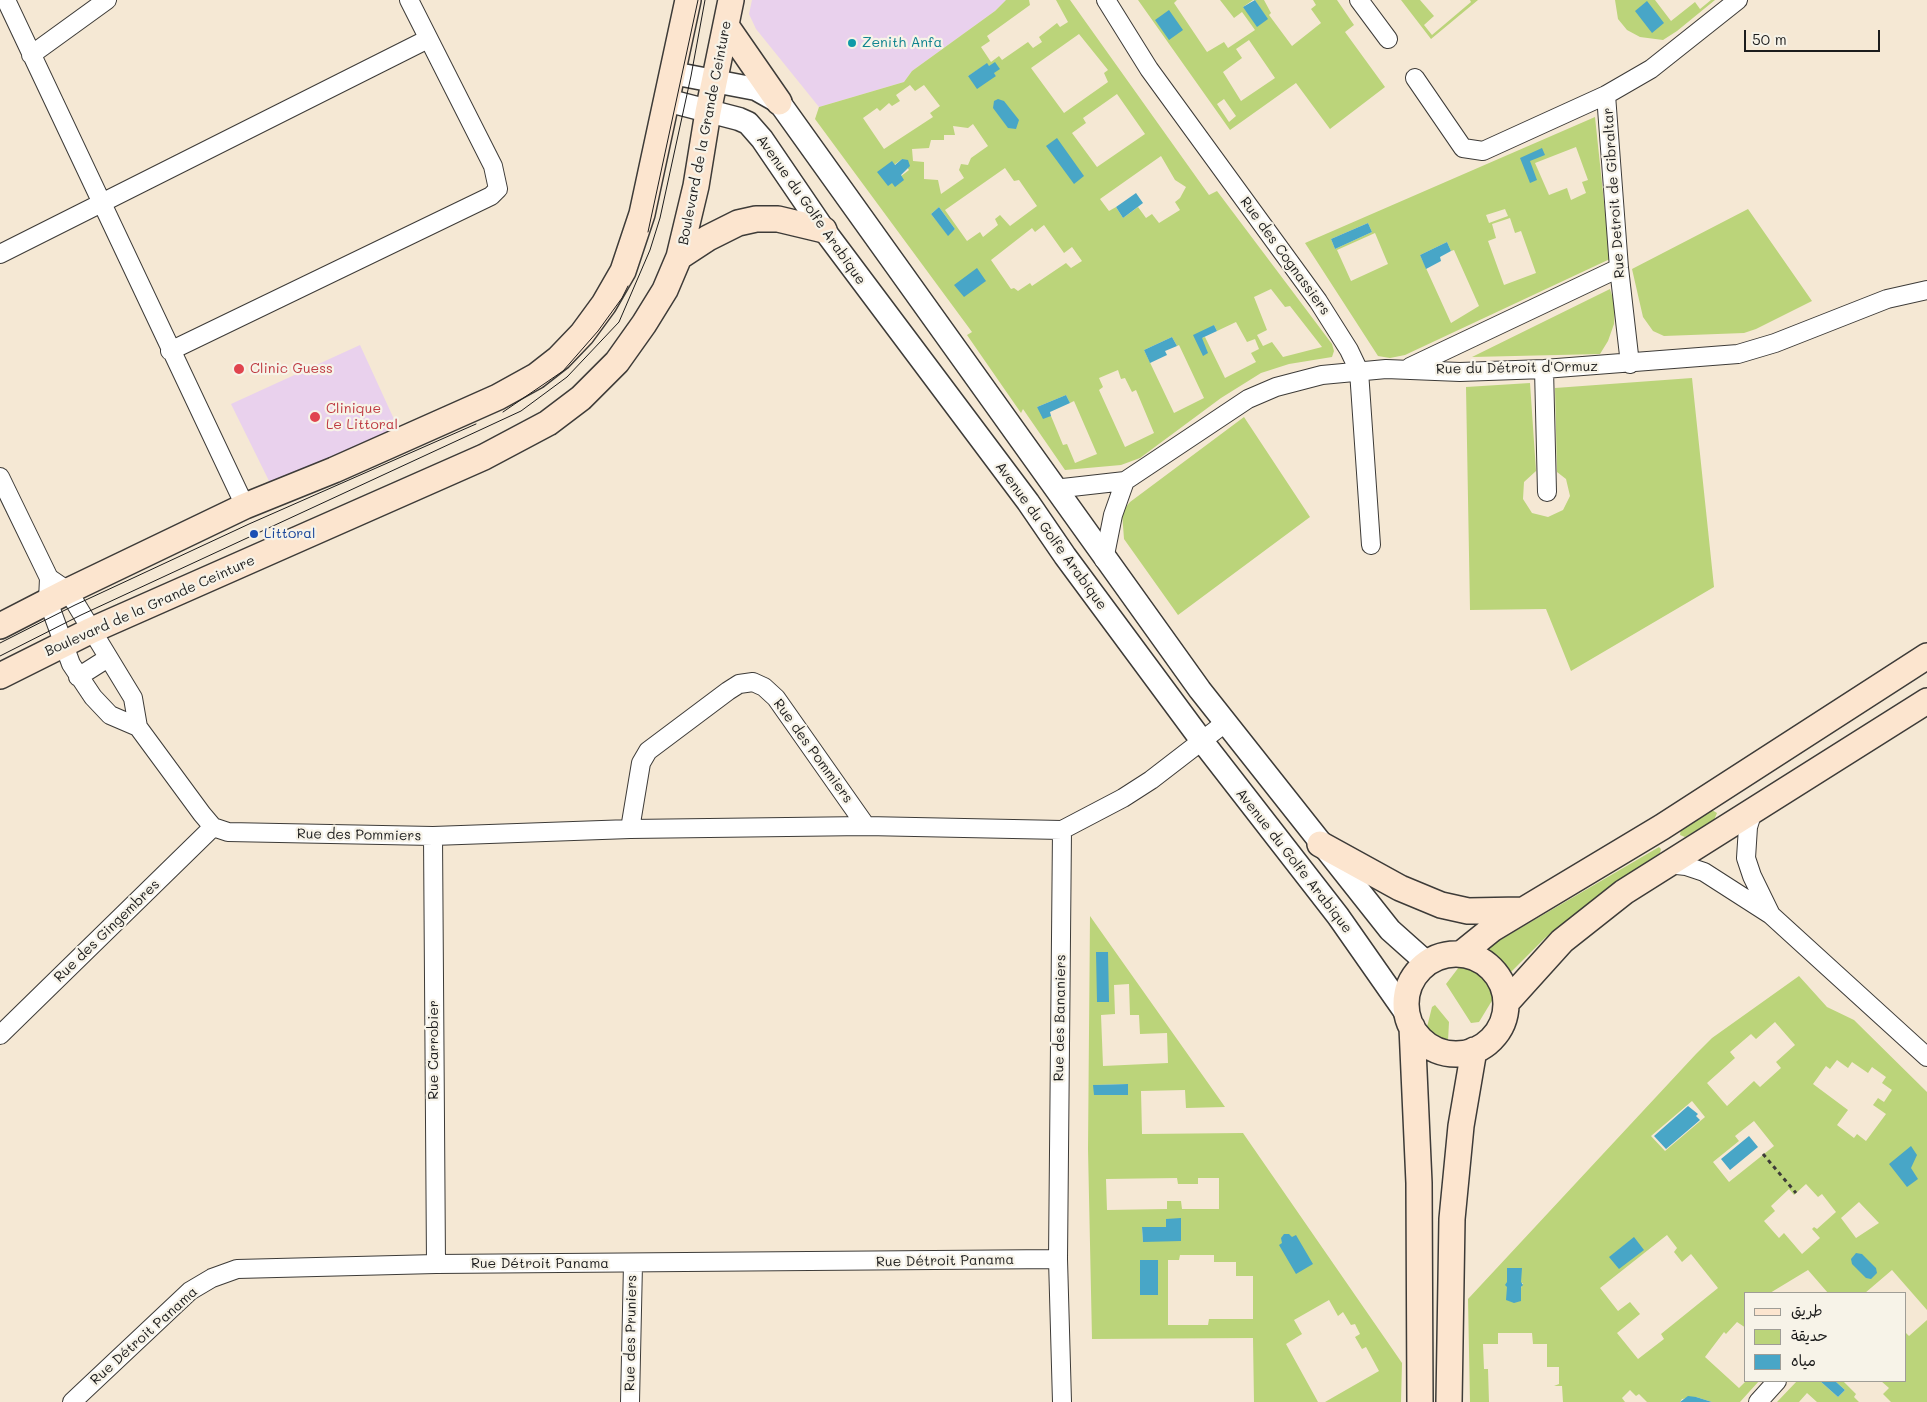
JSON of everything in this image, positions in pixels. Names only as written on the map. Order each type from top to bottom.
[{"type":"main road","points":[[0,626],[55,590],[498,397],[536,376],[559,358],[582,334],[604,304],[623,271],[642,214],[688,0]]},
{"type":"main road","name":"Boulevard de la Grande Ceinture","points":[[0,676],[90,631],[484,457],[548,423],[581,398],[617,362],[644,324],[665,290],[679,257],[696,186],[708,112],[727,27],[731,0]]},
{"type":"main road","points":[[727,27],[779,102]]},
{"type":"main road","points":[[679,257],[708,238],[738,224],[756,219],[778,219],[824,230]]},
{"type":"main road","points":[[1461,954],[1492,930],[1707,799],[1927,656]]},
{"type":"main road","points":[[1506,1003],[1562,941],[1592,915],[1655,871],[1927,701]]},
{"type":"main road","points":[[1320,844],[1400,888],[1441,905],[1468,911],[1526,909]]},
{"type":"main road","points":[[1410,1022],[1428,1045],[1439,1051],[1450,1054],[1474,1050],[1494,1037],[1504,1015],[1506,1003],[1504,992],[1493,970],[1484,962],[1461,954],[1449,954],[1427,963],[1411,981],[1407,992],[1419,1175],[1420,1402]]},
{"type":"main road","points":[[1449,1402],[1452,1219],[1461,1126],[1474,1050]]},
{"type":"street","points":[[6,0],[170,351],[245,506]]},
{"type":"street","points":[[31,55],[107,0]]},
{"type":"street","points":[[170,351],[491,196],[498,189],[493,166],[409,0]]},
{"type":"street","name":"Rue des Cognassiers","points":[[1106,0],[1149,69],[1330,318],[1359,371],[1371,545]]},
{"type":"street","points":[[1359,0],[1388,38]]},
{"type":"street","name":"Rue Detroit de Gibraltar","points":[[1630,364],[1619,268],[1606,95],[1651,69],[1738,0]]},
{"type":"street","points":[[0,254],[102,205],[428,39]]},
{"type":"street","points":[[672,73],[756,89],[779,102],[1104,560],[1225,723],[1390,930],[1427,963]]},
{"type":"street","points":[[1415,78],[1463,148],[1483,151],[1606,95]]},
{"type":"street","name":"Avenue du Golfe Arabique","points":[[666,100],[748,123],[762,139],[824,230],[1028,502],[1065,556],[1202,742],[1338,916],[1410,1022]]},
{"type":"street","points":[[1407,369],[1619,268]]},
{"type":"street","name":"Rue du Détroit d'Ormuz","points":[[1054,489],[1125,481],[1231,410],[1259,394],[1322,374],[1407,369],[1460,372],[1544,369],[1630,364],[1746,352],[1775,343],[1887,299],[1927,290]]},
{"type":"street","points":[[1544,369],[1547,492]]},
{"type":"street","points":[[0,477],[55,590],[90,631],[133,698],[138,727],[213,827]]},
{"type":"street","points":[[1104,560],[1113,515],[1125,481]]},
{"type":"street","points":[[1028,502],[1054,489]]},
{"type":"street","points":[[55,590],[63,644],[78,676],[110,715],[138,727]]},
{"type":"street","points":[[78,676],[108,658]]},
{"type":"street","name":"Rue des Pommiers","points":[[630,829],[641,763],[648,751],[728,691],[740,684],[753,682],[764,687],[776,698],[866,826]]},
{"type":"street","points":[[1062,830],[1137,790],[1225,723]]},
{"type":"street","points":[[1753,811],[1748,827],[1746,858],[1752,876],[1771,915]]},
{"type":"street","name":"Rue des Pommiers","points":[[213,827],[228,832],[433,836],[630,829],[866,826],[1062,830]]},
{"type":"street","name":"Rue des Gingembres","points":[[0,1035],[213,827]]},
{"type":"street","name":"Rue des Bananiers","points":[[1062,830],[1058,1259],[1062,1402]]},
{"type":"street","name":"Rue Carrobier","points":[[433,836],[436,1264]]},
{"type":"street","points":[[1667,864],[1686,866],[1704,872],[1771,915],[1927,1057]]},
{"type":"street","name":"Rue Détroit Panama","points":[[72,1402],[190,1291],[212,1278],[237,1269],[436,1264],[633,1264],[1058,1259]]},
{"type":"street","name":"Rue des Pruniers","points":[[630,1402],[633,1264]]},
{"type":"street","points":[[1758,1402],[1776,1382]]},
{"type":"path","points":[[1763,1154],[1796,1193]]},
{"type":"shaded area","points":[[752,0],[1006,0],[995,11],[912,71],[904,82],[819,107],[756,29],[749,14]]},
{"type":"shaded area","name":"Clinique Le Littoral","points":[[360,345],[399,430],[272,487],[231,404]]},
{"type":"green space","points":[[1006,0],[1029,0],[1030,5],[987,36],[990,41],[981,47],[991,62],[999,56],[1002,60],[1028,42],[1033,48],[1042,42],[1039,37],[1057,23],[1060,27],[1068,22],[1056,0],[1070,0],[1209,195],[1217,191],[1332,344],[1334,351],[1332,357],[1289,364],[1261,373],[1221,398],[1140,458],[1121,465],[1065,470],[1023,409],[1021,413],[967,335],[972,332],[815,119],[819,107],[904,82],[912,71],[995,11]],"holes":[[[1079,34],[1108,70],[1104,73],[1108,82],[1064,113],[1031,68]],[[987,64],[996,76],[968,76]],[[910,85],[915,91],[924,85],[940,106],[930,113],[933,117],[884,149],[863,118],[877,108],[880,111],[889,103],[892,106],[900,101],[896,95]],[[1117,94],[1145,134],[1097,167],[1072,133],[1086,123],[1083,118]],[[973,124],[988,146],[971,158],[968,165],[961,164],[959,170],[964,178],[941,194],[938,180],[924,179],[924,162],[913,161],[912,149],[929,148],[931,140],[944,140],[944,135],[955,135],[953,126],[968,128]],[[1161,156],[1175,180],[1186,187],[1180,198],[1175,202],[1180,210],[1159,223],[1152,214],[1146,218],[1138,207],[1123,218],[1116,207],[1109,211],[1100,199]],[[902,159],[909,170],[892,183],[892,162],[894,165]],[[1005,168],[1014,181],[1019,180],[1037,206],[1010,226],[1000,215],[995,219],[998,225],[983,237],[980,232],[967,241],[945,210]],[[939,207],[955,229],[948,235],[931,214]],[[1044,225],[1064,253],[1072,247],[1082,261],[1071,268],[1066,263],[1032,286],[1030,283],[1018,291],[1014,288],[1011,289],[991,260],[1032,228],[1035,232]],[[1271,289],[1285,307],[1290,306],[1322,347],[1283,357],[1272,342],[1263,346],[1257,335],[1267,330],[1254,297]],[[1236,322],[1247,342],[1255,339],[1259,349],[1251,353],[1256,362],[1225,378],[1205,337],[1202,338],[1214,325],[1217,331]],[[1172,337],[1177,346],[1179,345],[1204,398],[1174,413],[1144,350]],[[1118,370],[1121,379],[1125,378],[1132,392],[1136,390],[1154,433],[1125,447],[1099,390],[1103,387],[1099,378]],[[1066,395],[1070,403],[1074,401],[1097,454],[1075,463],[1067,444],[1063,445],[1051,416],[1037,407]]]},
{"type":"green space","points":[[1138,0],[1177,0],[1174,3],[1207,52],[1224,42],[1228,48],[1255,30],[1242,12],[1234,18],[1220,0],[1253,0],[1243,7],[1267,19],[1255,0],[1264,0],[1271,13],[1269,15],[1292,46],[1321,23],[1311,9],[1316,5],[1313,0],[1337,0],[1354,25],[1345,32],[1385,87],[1330,129],[1296,83],[1230,130]],"holes":[[[1249,40],[1275,78],[1241,101],[1223,72],[1242,58],[1236,49]],[[1224,99],[1236,116],[1229,122],[1217,104]]]},
{"type":"green space","points":[[1401,0],[1420,0],[1434,16],[1424,25],[1432,35],[1471,2],[1470,0],[1478,0],[1431,39]]},
{"type":"green space","points":[[1615,0],[1655,0],[1671,21],[1695,2],[1700,9],[1711,0],[1715,0],[1663,40],[1640,37],[1627,30],[1618,19]]},
{"type":"green space","points":[[1595,117],[1610,259],[1405,355],[1390,358],[1378,356],[1305,243]],"holes":[[[1576,147],[1588,180],[1582,182],[1586,193],[1571,200],[1567,188],[1549,195],[1535,163]],[[1505,209],[1508,216],[1489,223],[1486,215]],[[1510,218],[1515,233],[1521,231],[1536,273],[1504,285],[1488,241],[1496,238],[1492,224]],[[1368,223],[1372,232],[1335,249],[1331,239]],[[1375,233],[1388,264],[1351,281],[1337,250]],[[1447,242],[1451,251],[1454,250],[1479,306],[1451,323],[1420,255]]]},
{"type":"green space","points":[[1748,209],[1812,301],[1744,333],[1664,336],[1653,331],[1643,317],[1632,269]]},
{"type":"green space","points":[[1610,289],[1615,305],[1614,324],[1608,341],[1600,354],[1472,357]]},
{"type":"green space","points":[[1692,378],[1714,587],[1571,671],[1546,609],[1470,610],[1466,387],[1530,383],[1536,471],[1524,482],[1523,499],[1532,513],[1548,517],[1563,510],[1570,496],[1566,479],[1557,472],[1555,388]]},
{"type":"green space","points":[[1244,417],[1310,517],[1178,615],[1124,539],[1122,512],[1130,502]]},
{"type":"green space","points":[[1712,810],[1717,813],[1714,820],[1685,837],[1680,835],[1681,828]]},
{"type":"green space","points":[[1659,847],[1661,849],[1660,853],[1599,895],[1545,938],[1507,976],[1479,1022],[1471,1023],[1446,984],[1459,967],[1483,950]]},
{"type":"green space","points":[[1090,916],[1225,1107],[1186,1108],[1185,1090],[1141,1091],[1142,1134],[1243,1133],[1402,1363],[1401,1402],[1325,1402],[1379,1371],[1366,1347],[1362,1349],[1355,1337],[1360,1334],[1355,1324],[1351,1325],[1343,1312],[1338,1316],[1329,1300],[1294,1320],[1302,1334],[1286,1344],[1318,1402],[1254,1402],[1253,1338],[1092,1339],[1088,1149]],"holes":[[[1129,984],[1130,1015],[1139,1015],[1140,1034],[1167,1033],[1168,1063],[1103,1066],[1101,1015],[1115,1014],[1114,985]],[[1128,1084],[1094,1095],[1094,1085]],[[1177,1178],[1178,1184],[1198,1184],[1198,1178],[1219,1178],[1219,1209],[1182,1209],[1181,1201],[1167,1201],[1167,1209],[1107,1210],[1106,1179]],[[1142,1227],[1166,1227],[1143,1242]],[[1180,1255],[1214,1255],[1214,1262],[1236,1262],[1236,1276],[1253,1276],[1253,1319],[1209,1319],[1208,1325],[1168,1325],[1168,1260],[1179,1260]]]},
{"type":"green space","points":[[1799,976],[1827,1007],[1854,1020],[1927,1092],[1927,1310],[1892,1270],[1866,1292],[1827,1292],[1808,1270],[1772,1292],[1744,1292],[1744,1327],[1737,1322],[1726,1334],[1724,1332],[1705,1357],[1739,1388],[1745,1382],[1758,1382],[1740,1402],[1712,1402],[1696,1397],[1682,1399],[1680,1402],[1647,1402],[1639,1394],[1636,1396],[1630,1390],[1622,1398],[1625,1402],[1563,1402],[1562,1386],[1554,1386],[1559,1384],[1559,1367],[1547,1367],[1547,1344],[1533,1344],[1532,1333],[1498,1333],[1498,1344],[1483,1344],[1484,1369],[1488,1369],[1489,1402],[1470,1402],[1468,1299],[1712,1038]],"holes":[[[1775,1022],[1795,1045],[1776,1062],[1781,1068],[1760,1087],[1754,1081],[1727,1106],[1707,1083],[1735,1058],[1730,1052],[1751,1034],[1756,1039]],[[1837,1060],[1848,1068],[1852,1062],[1868,1073],[1872,1067],[1886,1077],[1882,1083],[1892,1090],[1884,1102],[1878,1098],[1873,1105],[1886,1114],[1866,1141],[1857,1134],[1854,1138],[1837,1125],[1848,1110],[1813,1084],[1826,1066],[1830,1069]],[[1692,1101],[1705,1117],[1665,1151],[1651,1136]],[[1754,1121],[1774,1146],[1729,1182],[1713,1162],[1739,1141],[1735,1136]],[[1806,1184],[1818,1197],[1822,1194],[1836,1212],[1817,1229],[1814,1227],[1812,1229],[1820,1238],[1802,1254],[1784,1233],[1779,1238],[1764,1221],[1775,1211],[1771,1206],[1789,1189],[1794,1195]],[[1859,1202],[1879,1223],[1856,1238],[1841,1218]],[[1667,1235],[1677,1248],[1674,1252],[1682,1262],[1691,1254],[1718,1288],[1661,1334],[1664,1339],[1638,1359],[1617,1333],[1640,1314],[1630,1302],[1618,1311],[1600,1288]],[[1523,1283],[1516,1300],[1507,1300],[1507,1286]]]},
{"type":"green space","points":[[1435,1005],[1449,1022],[1448,1041],[1438,1041],[1427,1027],[1432,1007]]},
{"type":"green space","points":[[1927,1320],[1927,1402],[1891,1402],[1883,1394],[1889,1388],[1882,1382],[1907,1382],[1907,1334],[1909,1336]]},
{"type":"green space","points":[[1796,1382],[1821,1382],[1838,1397],[1845,1390],[1836,1382],[1844,1382],[1856,1394],[1854,1397],[1859,1402],[1817,1402],[1807,1393],[1799,1402],[1777,1402]]},
{"type":"water","points":[[1255,0],[1268,19],[1257,27],[1243,7]]},
{"type":"water","points":[[1647,1],[1664,23],[1652,33],[1635,11]]},
{"type":"water","points":[[1169,10],[1183,30],[1169,40],[1155,20]]},
{"type":"water","points":[[995,62],[1000,69],[994,73],[996,76],[977,89],[968,76],[987,63],[989,66]]},
{"type":"water","points":[[998,99],[1004,101],[1019,120],[1016,129],[1008,128],[993,108],[994,101]]},
{"type":"water","points":[[1057,138],[1084,176],[1074,184],[1046,146]]},
{"type":"water","points":[[1542,148],[1545,155],[1530,161],[1537,180],[1530,183],[1520,158]]},
{"type":"water","points":[[902,159],[908,160],[910,166],[901,175],[904,180],[895,187],[892,183],[888,186],[877,172],[892,161],[895,165]]},
{"type":"water","points":[[1136,193],[1143,203],[1123,218],[1116,207]]},
{"type":"water","points":[[939,207],[955,229],[948,236],[931,214]]},
{"type":"water","points":[[1368,223],[1372,232],[1335,249],[1331,239]]},
{"type":"water","points":[[1447,242],[1451,251],[1440,257],[1441,261],[1426,269],[1420,255]]},
{"type":"water","points":[[977,268],[986,281],[964,297],[954,285]]},
{"type":"water","points":[[1214,325],[1217,331],[1202,338],[1208,353],[1203,356],[1193,335]]},
{"type":"water","points":[[1172,337],[1177,346],[1165,351],[1167,355],[1150,363],[1144,350]]},
{"type":"water","points":[[1066,395],[1070,403],[1050,412],[1051,416],[1043,419],[1037,407]]},
{"type":"water","points":[[1096,952],[1108,952],[1109,1002],[1097,1002]]},
{"type":"water","points":[[1128,1084],[1128,1095],[1094,1095],[1093,1085]]},
{"type":"water","points":[[1688,1106],[1698,1114],[1696,1116],[1700,1120],[1666,1149],[1654,1136]]},
{"type":"water","points":[[1749,1136],[1758,1147],[1730,1170],[1721,1159]]},
{"type":"water","points":[[1911,1146],[1917,1155],[1911,1168],[1918,1179],[1907,1187],[1889,1164]]},
{"type":"water","points":[[1181,1218],[1181,1241],[1143,1242],[1142,1227],[1166,1227],[1166,1219]]},
{"type":"water","points":[[1284,1234],[1289,1234],[1292,1237],[1296,1235],[1313,1264],[1296,1274],[1279,1245],[1282,1243],[1281,1238]]},
{"type":"water","points":[[1634,1237],[1644,1250],[1619,1269],[1609,1257]]},
{"type":"water","points":[[1856,1253],[1862,1254],[1876,1268],[1877,1273],[1871,1279],[1866,1278],[1852,1264],[1851,1259]]},
{"type":"water","points":[[1140,1260],[1158,1260],[1158,1295],[1140,1295]]},
{"type":"water","points":[[1507,1268],[1522,1268],[1521,1282],[1523,1285],[1521,1287],[1521,1301],[1514,1303],[1506,1300]]},
{"type":"water","points":[[1821,1382],[1836,1382],[1845,1390],[1838,1397]]},
{"type":"water","points":[[1688,1396],[1696,1397],[1712,1402],[1680,1402]]},
{"type":"tram line","points":[[648,232],[698,0]]},
{"type":"tram line","points":[[0,656],[81,615],[521,411],[567,377],[619,322],[650,250],[660,218],[691,76],[705,0]]},
{"type":"tram line","points":[[503,412],[563,371],[598,331],[622,298],[628,286]]},
{"type":"tram line","points":[[0,643],[75,605],[249,524],[476,424]]},
{"type":"place","name":"Zenith Anfa","points":[[852,43]]},
{"type":"place","name":"Clinic Guess","points":[[239,369]]},
{"type":"place","name":"Clinique Le Littoral","points":[[315,417]]},
{"type":"place","name":"Littoral","points":[[254,534]]}]
